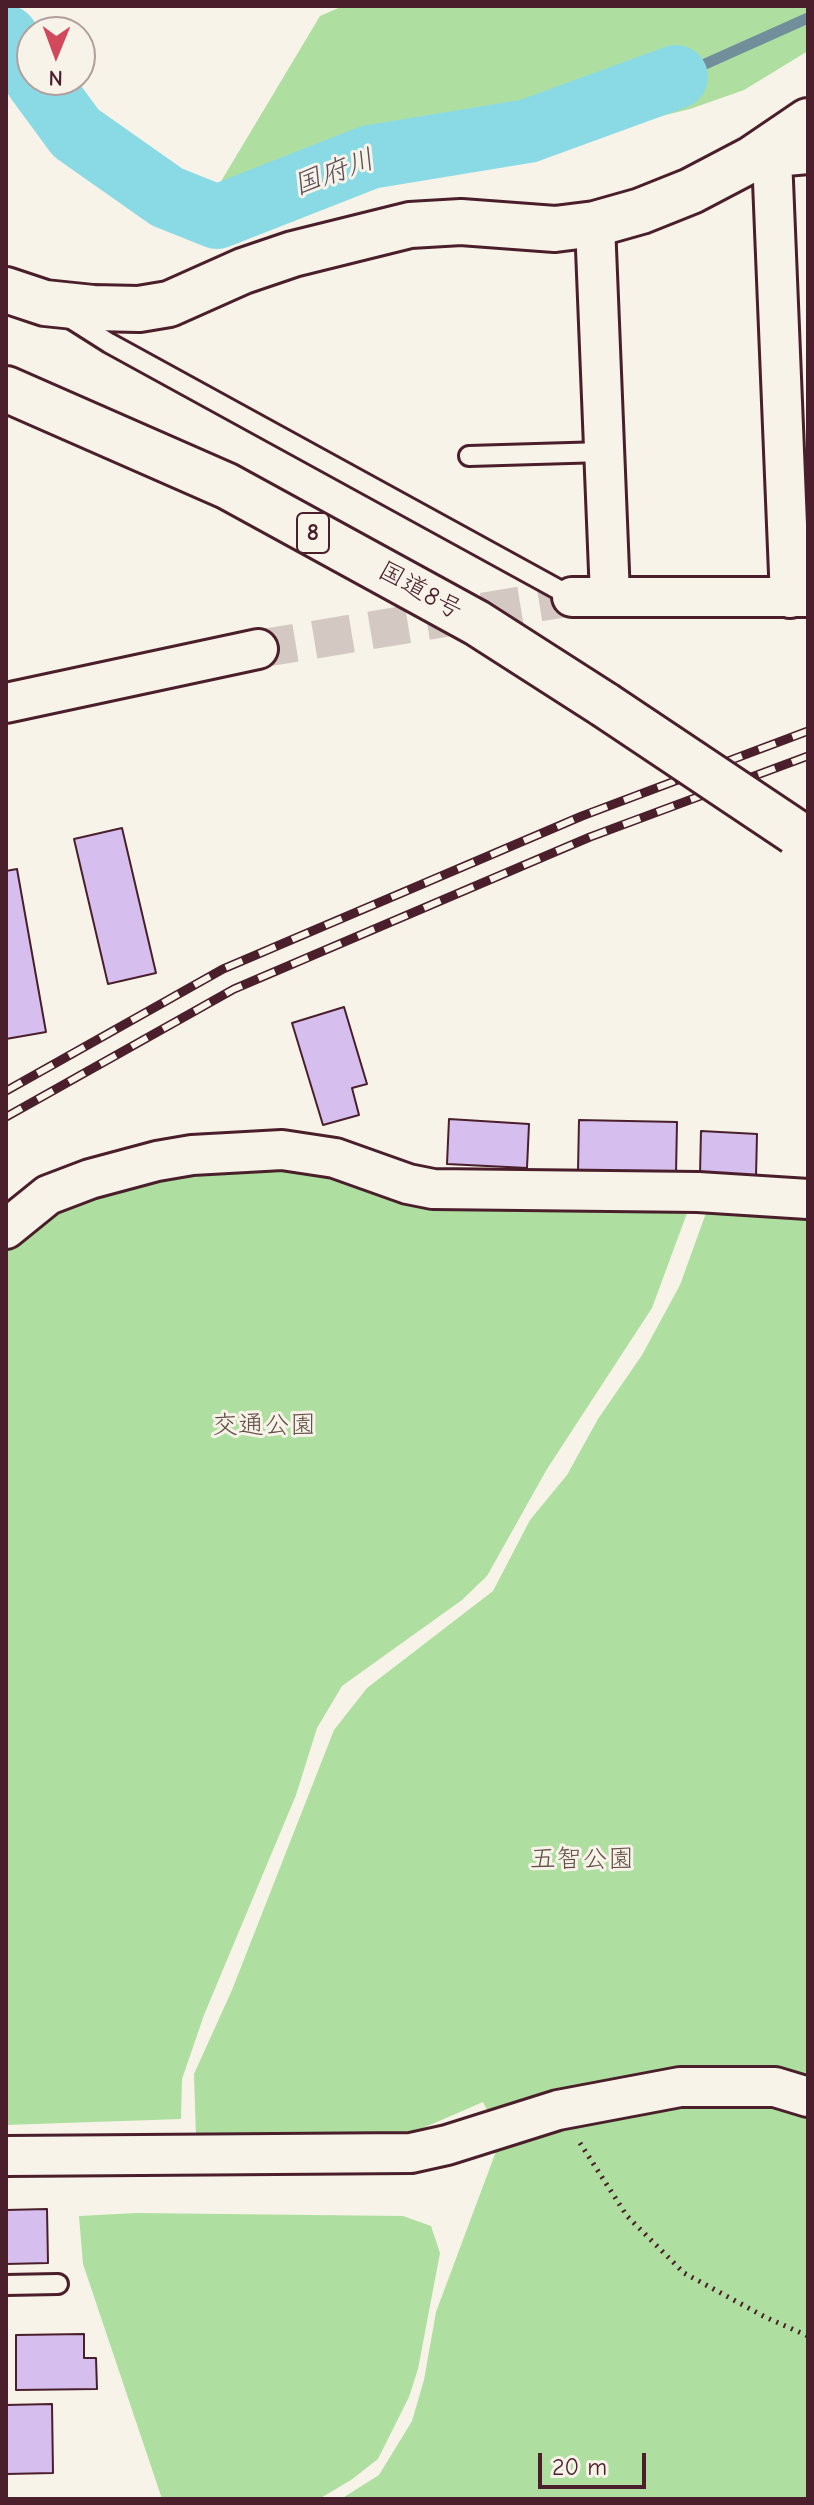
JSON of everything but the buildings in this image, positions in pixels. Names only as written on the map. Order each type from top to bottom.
[{"type":"main road","points":[[26,296],[116,310],[139,309],[169,304],[243,271],[293,254],[410,225],[461,222],[555,229],[595,224],[641,211],[777,157],[808,121]]},
{"type":"main road","name":"国道8号","points":[[6,389],[227,486],[477,623],[802,837]]},
{"type":"street","points":[[572,597],[799,598],[777,157]]},
{"type":"street","points":[[595,224],[610,596]]},
{"type":"street","points":[[6,703],[258,649]]},
{"type":"street","points":[[6,1229],[48,1195],[101,1176],[192,1155],[282,1150],[335,1158],[408,1184],[433,1189],[698,1192],[808,1199]]},
{"type":"street","points":[[6,2156],[411,2153],[447,2145],[558,2110],[680,2087],[775,2087],[808,2097]]},
{"type":"lane","points":[[26,296],[572,597]]},
{"type":"lane","points":[[469,456],[603,452]]},
{"type":"lane","points":[[6,2285],[58,2284]]},
{"type":"path","points":[[558,2110],[627,2216],[684,2273],[765,2317],[808,2336]]},
{"type":"green space","points":[[343,6],[808,6],[808,51],[744,90],[690,109],[637,122],[483,147],[394,176],[273,201],[242,194],[220,183],[320,16]]},
{"type":"green space","name":"交通公園","points":[[289,1166],[334,1176],[375,1194],[420,1206],[690,1205],[652,1308],[547,1469],[487,1576],[462,1600],[342,1686],[317,1728],[296,1795],[204,2015],[182,2079],[181,2119],[6,2125],[6,1252],[59,1206],[93,1195],[186,1174]]},
{"type":"green space","name":"五智公園","points":[[706,1213],[808,1219],[808,2499],[341,2499],[379,2475],[412,2421],[424,2380],[436,2312],[501,2138],[483,2102],[416,2131],[371,2136],[196,2136],[194,2074],[232,1990],[334,1730],[367,1688],[493,1591],[530,1520],[567,1475],[598,1419],[642,1355],[680,1285]]},
{"type":"green space","points":[[137,2213],[403,2216],[431,2226],[440,2253],[418,2369],[409,2397],[378,2459],[319,2499],[162,2499],[83,2264],[79,2216]]},
{"type":"waterway","points":[[676,77],[808,18]]},
{"type":"waterway","name":"国府川","points":[[6,37],[16,51]]},
{"type":"waterway","name":"国府川","points":[[49,96],[76,133],[167,197],[217,217],[370,157],[528,131],[676,77]]},
{"type":"tunnel","points":[[258,649],[572,597]]},
{"type":"railway","points":[[6,1091],[223,969],[582,816],[808,731]]},
{"type":"railway","points":[[6,1117],[234,989],[590,837],[808,756]]}]
